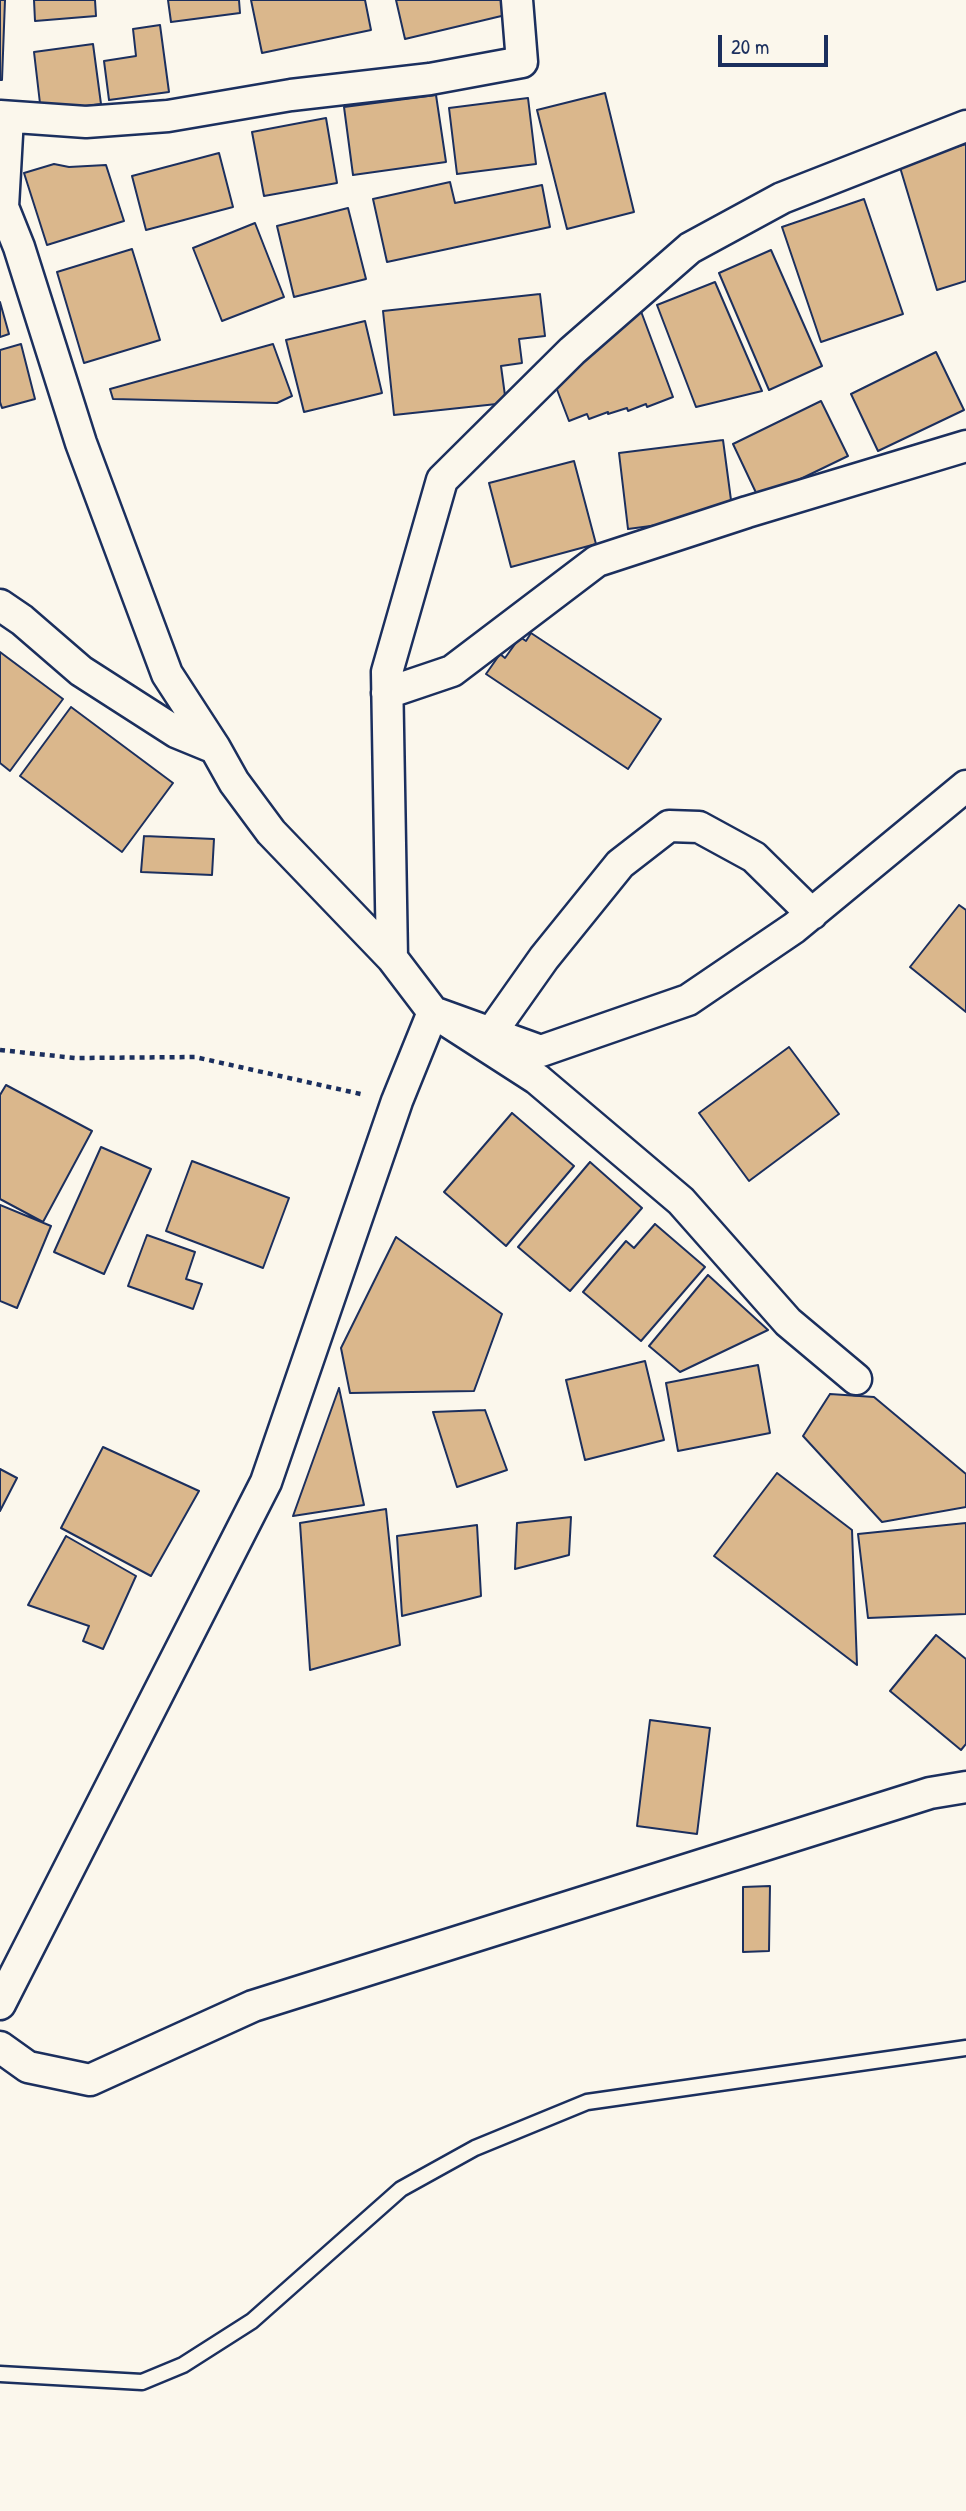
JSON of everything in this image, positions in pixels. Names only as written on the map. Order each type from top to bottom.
[{"type":"street","points":[[517,0],[522,62],[430,79],[291,95],[168,116],[86,122],[4,116],[2,208],[19,247],[81,443],[167,674],[234,782],[271,832],[392,958],[433,1012],[537,1079],[681,1202],[788,1322],[856,1379]]},
{"type":"street","points":[[392,958],[387,672],[442,480],[572,351],[690,248],[782,198],[966,126]]},
{"type":"street","points":[[387,693],[452,671],[597,561],[747,512],[966,446]]},
{"type":"street","points":[[0,605],[22,620],[82,671],[176,732],[215,748]]},
{"type":"street","points":[[433,1012],[541,1051],[688,1000],[794,928],[966,786]]},
{"type":"street","points":[[491,1033],[544,958],[620,864],[669,826],[698,827],[754,857],[812,914]]},
{"type":"street","points":[[0,2004],[266,1482],[397,1101],[433,1012]]},
{"type":"street","points":[[0,2047],[28,2067],[90,2080],[253,2006],[930,1793],[966,1787]]},
{"type":"lane","points":[[0,2374],[142,2382],[183,2365],[252,2320],[401,2189],[475,2148],[587,2102],[966,2048]]},
{"type":"path","points":[[0,1050],[75,1058],[195,1057],[397,1101]]},
{"type":"building","points":[[0,0],[5,0],[2,80],[0,80]]},
{"type":"building","points":[[34,0],[95,0],[96,16],[35,21]]},
{"type":"building","points":[[168,0],[239,0],[240,13],[171,22]]},
{"type":"building","points":[[251,0],[365,0],[371,30],[262,53]]},
{"type":"building","points":[[396,0],[512,0],[514,13],[405,39]]},
{"type":"building","points":[[160,25],[169,92],[109,100],[104,61],[136,56],[133,29]]},
{"type":"building","points":[[93,44],[101,104],[41,112],[34,52]]},
{"type":"building","points":[[605,93],[634,212],[567,229],[537,110]]},
{"type":"building","points":[[436,95],[446,162],[353,175],[344,107]]},
{"type":"building","points":[[528,98],[536,164],[457,174],[449,108]]},
{"type":"building","points":[[326,118],[337,183],[264,196],[252,132]]},
{"type":"building","points":[[966,144],[966,281],[937,290],[899,164]]},
{"type":"building","points":[[219,153],[233,207],[146,230],[132,176]]},
{"type":"building","points":[[54,164],[69,167],[106,165],[124,221],[47,245],[24,173]]},
{"type":"building","points":[[450,182],[455,203],[542,185],[550,227],[387,262],[373,199]]},
{"type":"building","points":[[864,199],[903,314],[821,342],[782,227]]},
{"type":"building","points":[[348,208],[366,279],[294,297],[277,226]]},
{"type":"building","points":[[255,223],[284,297],[222,321],[193,248]]},
{"type":"building","points":[[132,249],[160,340],[84,363],[57,272]]},
{"type":"building","points":[[771,250],[822,366],[769,390],[719,273]]},
{"type":"building","points":[[715,282],[762,391],[696,407],[657,305]]},
{"type":"building","points":[[540,294],[545,336],[519,339],[522,363],[501,366],[506,403],[394,415],[383,311]]},
{"type":"building","points":[[0,302],[9,334],[0,337]]},
{"type":"building","points":[[639,306],[673,397],[647,407],[646,404],[628,411],[627,408],[589,419],[587,414],[569,421],[556,387]]},
{"type":"building","points":[[365,321],[382,393],[304,412],[286,340]]},
{"type":"building","points":[[21,344],[35,399],[2,408],[0,350]]},
{"type":"building","points":[[273,344],[292,396],[277,403],[113,399],[110,389]]},
{"type":"building","points":[[936,352],[964,410],[878,451],[851,394]]},
{"type":"building","points":[[821,401],[848,456],[759,499],[733,444]]},
{"type":"building","points":[[723,440],[733,515],[628,529],[619,453]]},
{"type":"building","points":[[574,461],[596,544],[511,567],[489,483]]},
{"type":"building","points":[[531,633],[661,719],[628,769],[486,674],[500,654],[505,658],[520,637],[526,641]]},
{"type":"building","points":[[0,652],[63,699],[10,771],[0,763]]},
{"type":"building","points":[[71,707],[173,783],[122,852],[20,776]]},
{"type":"building","points":[[144,836],[214,839],[212,875],[141,872]]},
{"type":"building","points":[[959,905],[966,910],[966,1012],[910,967]]},
{"type":"building","points":[[789,1047],[839,1114],[749,1181],[699,1113]]},
{"type":"building","points":[[6,1085],[92,1131],[43,1222],[0,1199],[0,1095]]},
{"type":"building","points":[[512,1113],[574,1166],[506,1246],[444,1192]]},
{"type":"building","points":[[101,1147],[151,1169],[104,1274],[54,1252]]},
{"type":"building","points":[[192,1161],[289,1198],[263,1268],[166,1231]]},
{"type":"building","points":[[590,1162],[642,1208],[570,1291],[518,1247]]},
{"type":"building","points":[[0,1205],[51,1226],[17,1308],[0,1301]]},
{"type":"building","points":[[655,1224],[705,1267],[641,1341],[583,1292],[626,1241],[634,1248]]},
{"type":"building","points":[[147,1235],[195,1252],[186,1279],[202,1284],[193,1309],[128,1286]]},
{"type":"building","points":[[396,1237],[502,1314],[474,1391],[350,1393],[341,1348]]},
{"type":"building","points":[[708,1275],[768,1330],[680,1372],[649,1346]]},
{"type":"building","points":[[645,1361],[664,1440],[585,1460],[566,1380]]},
{"type":"building","points":[[758,1365],[770,1433],[678,1451],[666,1383]]},
{"type":"building","points":[[339,1388],[364,1505],[293,1516]]},
{"type":"building","points":[[830,1394],[874,1397],[966,1474],[966,1507],[882,1522],[803,1436]]},
{"type":"building","points":[[485,1410],[507,1470],[457,1487],[433,1412]]},
{"type":"building","points":[[103,1447],[199,1491],[151,1576],[61,1528]]},
{"type":"building","points":[[0,1469],[17,1478],[0,1511]]},
{"type":"building","points":[[777,1473],[852,1530],[857,1665],[714,1556]]},
{"type":"building","points":[[386,1509],[400,1645],[310,1670],[300,1523]]},
{"type":"building","points":[[571,1517],[569,1555],[515,1569],[517,1523]]},
{"type":"building","points":[[966,1523],[966,1614],[868,1618],[858,1534]]},
{"type":"building","points":[[477,1525],[481,1596],[402,1616],[397,1536]]},
{"type":"building","points":[[66,1536],[136,1576],[103,1649],[83,1641],[89,1626],[28,1605]]},
{"type":"building","points":[[936,1635],[966,1659],[966,1744],[961,1750],[890,1691]]},
{"type":"building","points":[[650,1720],[710,1728],[697,1834],[637,1826]]},
{"type":"building","points":[[770,1886],[769,1951],[743,1952],[743,1887]]}]
